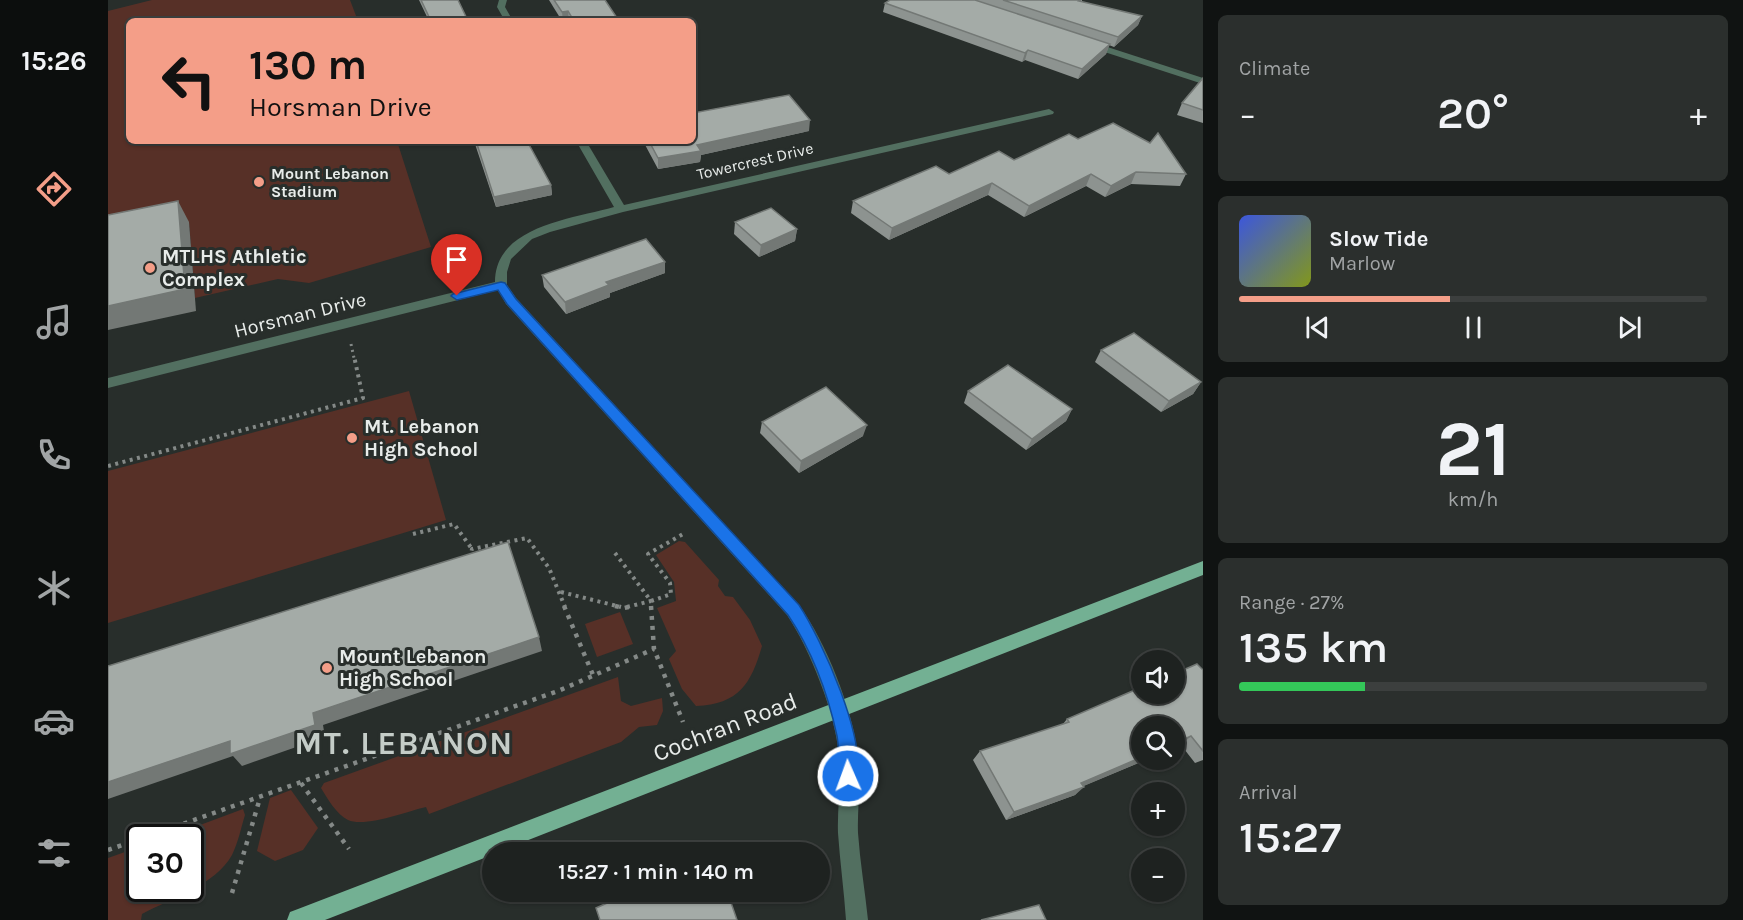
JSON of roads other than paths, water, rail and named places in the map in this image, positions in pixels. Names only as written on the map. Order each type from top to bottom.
[{"type":"main road","name":"Cochran Road","points":[[298,920],[1203,568]]},
{"type":"street","points":[[502,4],[508,18]]},
{"type":"street","points":[[1079,40],[1203,81]]},
{"type":"street","name":"Towercrest Drive","points":[[501,285],[501,272],[505,258],[528,236],[546,229],[621,209],[1049,111]]},
{"type":"street","points":[[583,144],[621,209]]},
{"type":"street","points":[[501,285],[512,301],[793,610],[815,647],[846,738],[849,758],[848,832],[857,920]]},
{"type":"street","name":"Horsman Drive","points":[[108,383],[501,285]]},
{"type":"place","name":"Mount Lebanon Stadium","points":[[259,182]]},
{"type":"place","name":"MTLHS Athletic Complex","points":[[150,268]]},
{"type":"place","name":"Mt. Lebanon High School","points":[[352,438]]},
{"type":"place","name":"Mount Lebanon High School","points":[[327,668]]},
{"type":"district","name":"MT. LEBANON","points":[[404,743]]}]
